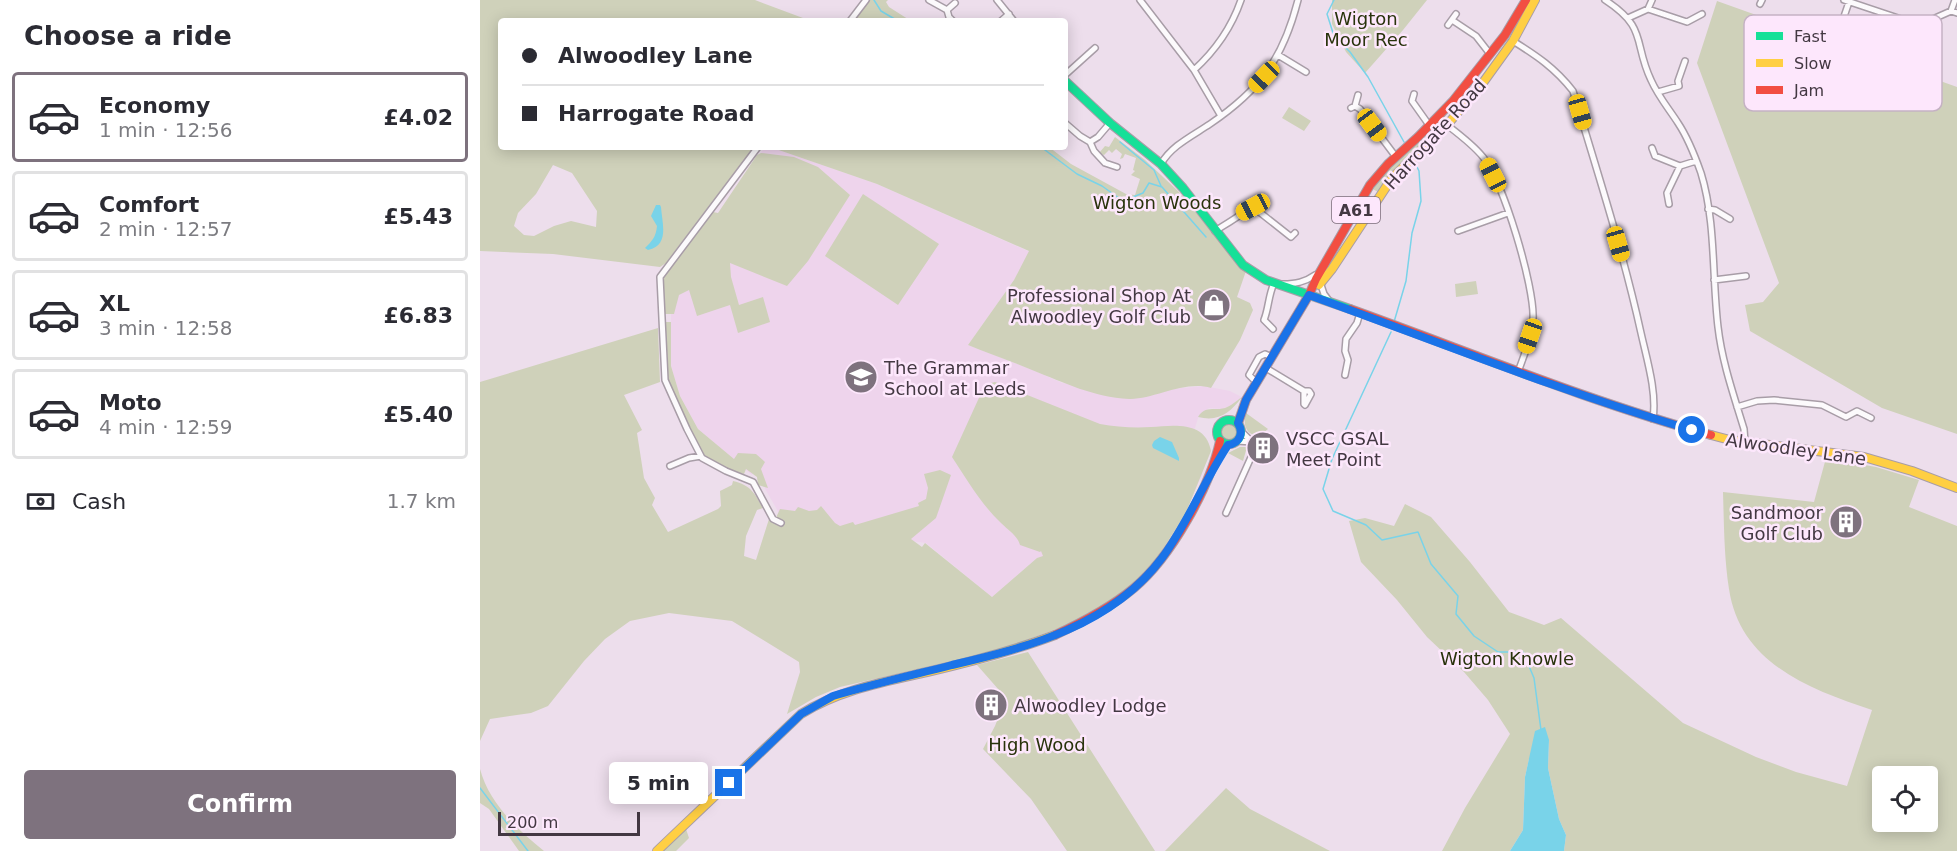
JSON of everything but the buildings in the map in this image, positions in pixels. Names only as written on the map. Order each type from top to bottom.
[{"type":"main road","name":"Harrogate Road","points":[[1227,420],[1246,400],[1257,383],[1374,180],[1438,118],[1505,35],[1526,0]]},
{"type":"main road","name":"Harrogate Road","points":[[1309,295],[1321,283],[1392,178],[1446,125],[1482,84],[1513,41],[1535,0]]},
{"type":"main road","points":[[1068,84],[1110,123],[1161,164],[1184,188],[1243,265],[1274,283],[1283,284]]},
{"type":"main road","name":"A61","points":[[1363,198],[1371,192],[1377,199]]},
{"type":"main road","points":[[1337,244],[1345,248]]},
{"type":"main road","name":"Alwoodley Lane","points":[[1274,283],[1653,419],[1716,437],[1864,457],[1912,471],[1957,488]]},
{"type":"main road","name":"Harrogate Road","points":[[1239,427],[1246,400]]},
{"type":"main road","points":[[1227,420],[1239,427]]},
{"type":"main road","name":"A61","points":[[1212,470],[1220,441],[1216,429],[1221,422],[1227,420]]},
{"type":"main road","name":"A61","points":[[1238,441],[1239,427]]},
{"type":"main road","points":[[1220,441],[1228,445],[1238,441]]},
{"type":"main road","name":"A61","points":[[657,851],[801,714],[815,704],[863,687],[1003,654],[1063,633],[1113,605],[1136,587],[1161,559],[1182,527],[1228,445]]},
{"type":"street","points":[[852,18],[866,0]]},
{"type":"street","points":[[929,0],[947,10],[951,18]]},
{"type":"street","points":[[997,0],[1011,18]]},
{"type":"street","points":[[1140,0],[1194,70],[1221,116]]},
{"type":"street","points":[[1194,70],[1222,40],[1235,17],[1241,0]]},
{"type":"street","points":[[1161,164],[1167,153],[1221,116],[1245,97],[1264,77],[1292,26],[1298,0]]},
{"type":"street","points":[[1605,0],[1628,18],[1640,40],[1651,80],[1679,124],[1696,161],[1708,209],[1722,349],[1744,429],[1745,442]]},
{"type":"street","points":[[1628,18],[1648,9],[1652,0]]},
{"type":"street","points":[[1954,12],[1955,0]]},
{"type":"street","points":[[1846,1],[1887,15]]},
{"type":"street","points":[[947,10],[955,3]]},
{"type":"street","points":[[1648,9],[1687,22],[1702,14]]},
{"type":"street","points":[[1004,18],[1008,14]]},
{"type":"street","points":[[1456,14],[1450,23],[1476,36],[1490,54]]},
{"type":"street","points":[[1505,35],[1545,61],[1561,75],[1573,91],[1631,288],[1652,389],[1655,409],[1653,419]]},
{"type":"street","points":[[1068,72],[1095,48]]},
{"type":"street","points":[[1278,55],[1306,72]]},
{"type":"street","points":[[1658,92],[1679,86],[1678,81],[1685,61]]},
{"type":"street","points":[[1358,95],[1353,107],[1360,109],[1396,157]]},
{"type":"street","points":[[1405,101],[1413,97],[1430,126]]},
{"type":"street","points":[[1438,118],[1484,158],[1501,191],[1527,273],[1533,304],[1530,336],[1518,372]]},
{"type":"street","points":[[1090,142],[1098,137],[1110,123]]},
{"type":"street","points":[[1068,126],[1090,142],[1101,160],[1110,166],[1117,167]]},
{"type":"street","points":[[1652,148],[1655,156],[1680,166],[1696,161]]},
{"type":"street","points":[[756,150],[660,278],[665,380],[701,456],[726,471],[753,482],[773,519],[782,523]]},
{"type":"street","points":[[1669,204],[1667,193],[1680,166]]},
{"type":"street","points":[[1215,231],[1255,204],[1290,237],[1296,233]]},
{"type":"street","points":[[1708,209],[1715,210],[1730,219]]},
{"type":"street","points":[[1458,231],[1508,213]]},
{"type":"street","points":[[1283,284],[1296,284],[1309,280],[1322,269]]},
{"type":"street","points":[[1714,280],[1746,276]]},
{"type":"street","points":[[1273,329],[1263,320],[1268,310],[1269,296],[1274,283]]},
{"type":"street","points":[[1321,283],[1322,292],[1330,302]]},
{"type":"street","points":[[1345,375],[1348,360],[1345,351],[1346,339],[1357,323],[1360,313]]},
{"type":"street","points":[[1257,383],[1249,375],[1259,357],[1265,354],[1272,357]]},
{"type":"street","points":[[1266,368],[1304,391]]},
{"type":"street","points":[[1737,407],[1757,401],[1774,400],[1822,405],[1846,417],[1857,411],[1871,418]]},
{"type":"street","points":[[1239,427],[1254,443]]},
{"type":"street","points":[[1238,441],[1264,447]]},
{"type":"street","points":[[1226,513],[1254,443]]},
{"type":"street","points":[[670,466],[701,456]]},
{"type":"shaded area","name":"The Grammar School at Leeds","points":[[763,150],[779,150],[877,184],[1030,252],[1014,280],[968,345],[1062,383],[1172,389],[1204,386],[1230,391],[1242,397],[1232,405],[1222,409],[1209,408],[1199,415],[1194,431],[1202,475],[1178,527],[1037,558],[992,597],[926,543],[881,537],[780,515],[754,469],[752,475],[698,429],[680,396],[671,366],[671,281]]},
{"type":"green space","points":[[480,0],[755,0],[803,18],[498,18],[498,150],[752,150],[666,263],[660,267],[553,254],[480,251]],"holes":[[[553,165],[572,173],[597,211],[596,227],[571,221],[534,236],[524,235],[514,226],[518,213],[536,194]]]},
{"type":"green space","points":[[869,0],[888,0],[886,2],[889,7],[906,18],[856,18]]},
{"type":"green space","name":"Wigton Moor Rec","points":[[1332,0],[1427,0],[1365,73],[1346,52],[1332,24]]},
{"type":"green space","points":[[1717,1],[1756,15],[1744,15],[1744,111],[1942,111],[1942,82],[1957,87],[1957,434],[1882,408],[1750,331],[1745,305],[1763,302],[1779,283],[1697,63]]},
{"type":"green space","points":[[1289,107],[1311,121],[1304,131],[1282,118]]},
{"type":"green space","points":[[1438,123],[1441,126],[1378,192],[1371,188],[1383,174]]},
{"type":"green space","name":"Wigton Woods","points":[[1115,137],[1145,160],[1179,192],[1246,271],[1237,297],[1250,303],[1253,310],[1240,340],[1211,388],[1190,386],[1148,397],[1116,398],[1079,389],[968,345],[1014,280],[1029,251],[877,184],[779,150],[1053,150],[1071,164],[1126,194],[1135,195],[1140,179],[1131,175],[1135,171],[1133,170],[1136,158],[1125,154],[1120,159],[1122,154],[1116,149],[1112,153],[1109,150],[1104,155],[1099,153],[1105,146],[1109,147]]},
{"type":"green space","points":[[761,153],[794,157],[818,167],[850,195],[808,261],[787,286],[730,263],[731,277],[739,305],[763,297],[770,322],[738,333],[730,305],[697,316],[689,290],[679,295],[674,314],[665,314],[663,279],[713,212],[718,213],[757,155]]},
{"type":"green space","points":[[863,194],[939,244],[898,305],[825,256]]},
{"type":"green space","points":[[1476,281],[1478,294],[1456,297],[1455,284]]},
{"type":"green space","points":[[665,322],[671,322],[671,366],[680,396],[698,429],[734,459],[738,453],[756,454],[765,462],[761,469],[768,488],[758,485],[757,477],[746,469],[744,474],[726,469],[703,455],[667,380]]},
{"type":"green space","points":[[658,328],[660,382],[624,395],[642,430],[637,433],[644,478],[655,498],[652,505],[668,532],[718,509],[721,506],[720,491],[732,485],[733,481],[744,485],[755,494],[763,508],[757,510],[746,536],[744,556],[756,560],[769,519],[774,522],[780,509],[795,511],[798,507],[809,511],[817,510],[821,506],[840,526],[853,522],[855,525],[919,506],[918,503],[926,499],[928,488],[924,474],[940,470],[951,475],[936,518],[911,539],[922,547],[925,543],[992,597],[1037,558],[1043,556],[1041,551],[1020,545],[1015,535],[994,516],[981,500],[952,457],[983,389],[987,384],[995,382],[1100,424],[1132,427],[1188,427],[1203,434],[1211,451],[1185,515],[1157,558],[1133,584],[1086,618],[997,651],[840,687],[816,697],[787,714],[800,672],[799,662],[732,621],[669,613],[630,621],[605,639],[548,706],[531,713],[490,719],[480,741],[480,382]]},
{"type":"green space","points":[[1242,397],[1223,415],[1212,418],[1198,417],[1210,409],[1225,408]]},
{"type":"green space","points":[[1246,413],[1268,429],[1258,437],[1250,433],[1245,425]]},
{"type":"green space","points":[[1226,424],[1232,424],[1237,432],[1235,438],[1226,440],[1221,435],[1221,429]]},
{"type":"green space","points":[[1240,447],[1247,447],[1243,461],[1228,453]]},
{"type":"green space","name":"Wigton Knowle","points":[[1826,458],[1876,467],[1919,480],[1909,507],[1957,526],[1957,851],[1564,851],[1566,835],[1559,819],[1548,768],[1549,740],[1529,759],[1525,777],[1523,830],[1510,851],[1442,851],[1510,734],[1488,700],[1464,672],[1427,637],[1397,600],[1361,562],[1349,521],[1365,518],[1394,526],[1405,504],[1431,517],[1509,612],[1544,625],[1561,618],[1683,723],[1756,757],[1796,772],[1847,786],[1872,710],[1802,682],[1762,654],[1747,636],[1736,615],[1727,577],[1723,492],[1814,502]]},
{"type":"green space","name":"High Wood","points":[[1028,652],[1155,851],[1067,851],[1031,799],[983,749],[1006,698],[977,665]]},
{"type":"green space","points":[[480,769],[497,804],[524,834],[544,851],[519,851],[489,809],[480,803]]},
{"type":"green space","points":[[1226,788],[1250,809],[1330,851],[1165,851]]},
{"type":"green space","points":[[686,829],[689,838],[676,851],[663,851]]},
{"type":"water","points":[[656,205],[661,207],[663,233],[659,243],[648,250],[645,248],[653,239],[657,226],[651,216]]},
{"type":"water","points":[[1160,437],[1172,442],[1179,461],[1153,448],[1154,441]]},
{"type":"water","points":[[1545,727],[1549,740],[1548,768],[1559,819],[1566,835],[1564,851],[1510,851],[1523,830],[1525,777],[1535,731]]},
{"type":"waterway","points":[[874,0],[881,11],[893,18]]},
{"type":"waterway","points":[[1334,0],[1327,14],[1334,36],[1350,52],[1368,77],[1404,142]]},
{"type":"waterway","points":[[1120,142],[1154,170],[1161,186]]},
{"type":"waterway","points":[[1045,150],[1077,174],[1102,186],[1123,201],[1143,193],[1149,183],[1162,187],[1206,237]]},
{"type":"waterway","points":[[1394,322],[1406,281],[1412,233],[1421,201],[1419,171],[1414,161]]},
{"type":"waterway","points":[[1391,332],[1332,459],[1323,489],[1333,511],[1366,525],[1382,540],[1418,532],[1431,564],[1458,596],[1456,614],[1474,636],[1498,652],[1523,652],[1534,678],[1541,730]]},
{"type":"waterway","points":[[480,788],[528,851]]},
{"type":"traffic: fast","points":[[1068,84],[1110,123],[1161,164],[1183,188],[1243,265],[1266,280],[1350,309]]},
{"type":"traffic: fast","points":[[1229,420],[1238,423],[1241,432],[1238,441],[1229,444],[1220,441],[1217,432],[1220,423],[1229,420]]},
{"type":"traffic: slow","points":[[1319,285],[1392,178],[1447,125],[1482,84],[1513,41],[1535,0]]},
{"type":"traffic: slow","points":[[1711,435],[1730,440],[1864,457],[1912,471],[1957,488]]},
{"type":"traffic: slow","points":[[657,851],[801,714],[831,699],[862,688],[991,656],[1055,635]]},
{"type":"traffic: jam","points":[[1238,423],[1246,400],[1309,295],[1370,185],[1388,164],[1453,101],[1505,35],[1526,0]]},
{"type":"traffic: jam","points":[[1350,309],[1574,392],[1711,435]]},
{"type":"traffic: jam","points":[[1055,635],[1106,608],[1148,575],[1175,540],[1198,500],[1208,479],[1220,441]]},
{"type":"place","name":"Professional Shop At Alwoodley Golf Club","points":[[1214,305]]},
{"type":"place","name":"The Grammar School at Leeds","points":[[861,377]]},
{"type":"place","name":"VSCC GSAL Meet Point","points":[[1263,448]]},
{"type":"place","name":"Sandmoor Golf Club","points":[[1846,522]]},
{"type":"place","name":"Alwoodley Lodge","points":[[991,705]]},
{"type":"route","points":[[729,783],[801,714],[815,704],[863,687],[1003,654],[1063,633],[1113,605],[1136,587],[1161,559],[1182,527],[1228,445],[1240,438],[1241,431],[1238,423],[1246,400],[1309,295],[1518,372],[1653,419],[1692,430]]}]
